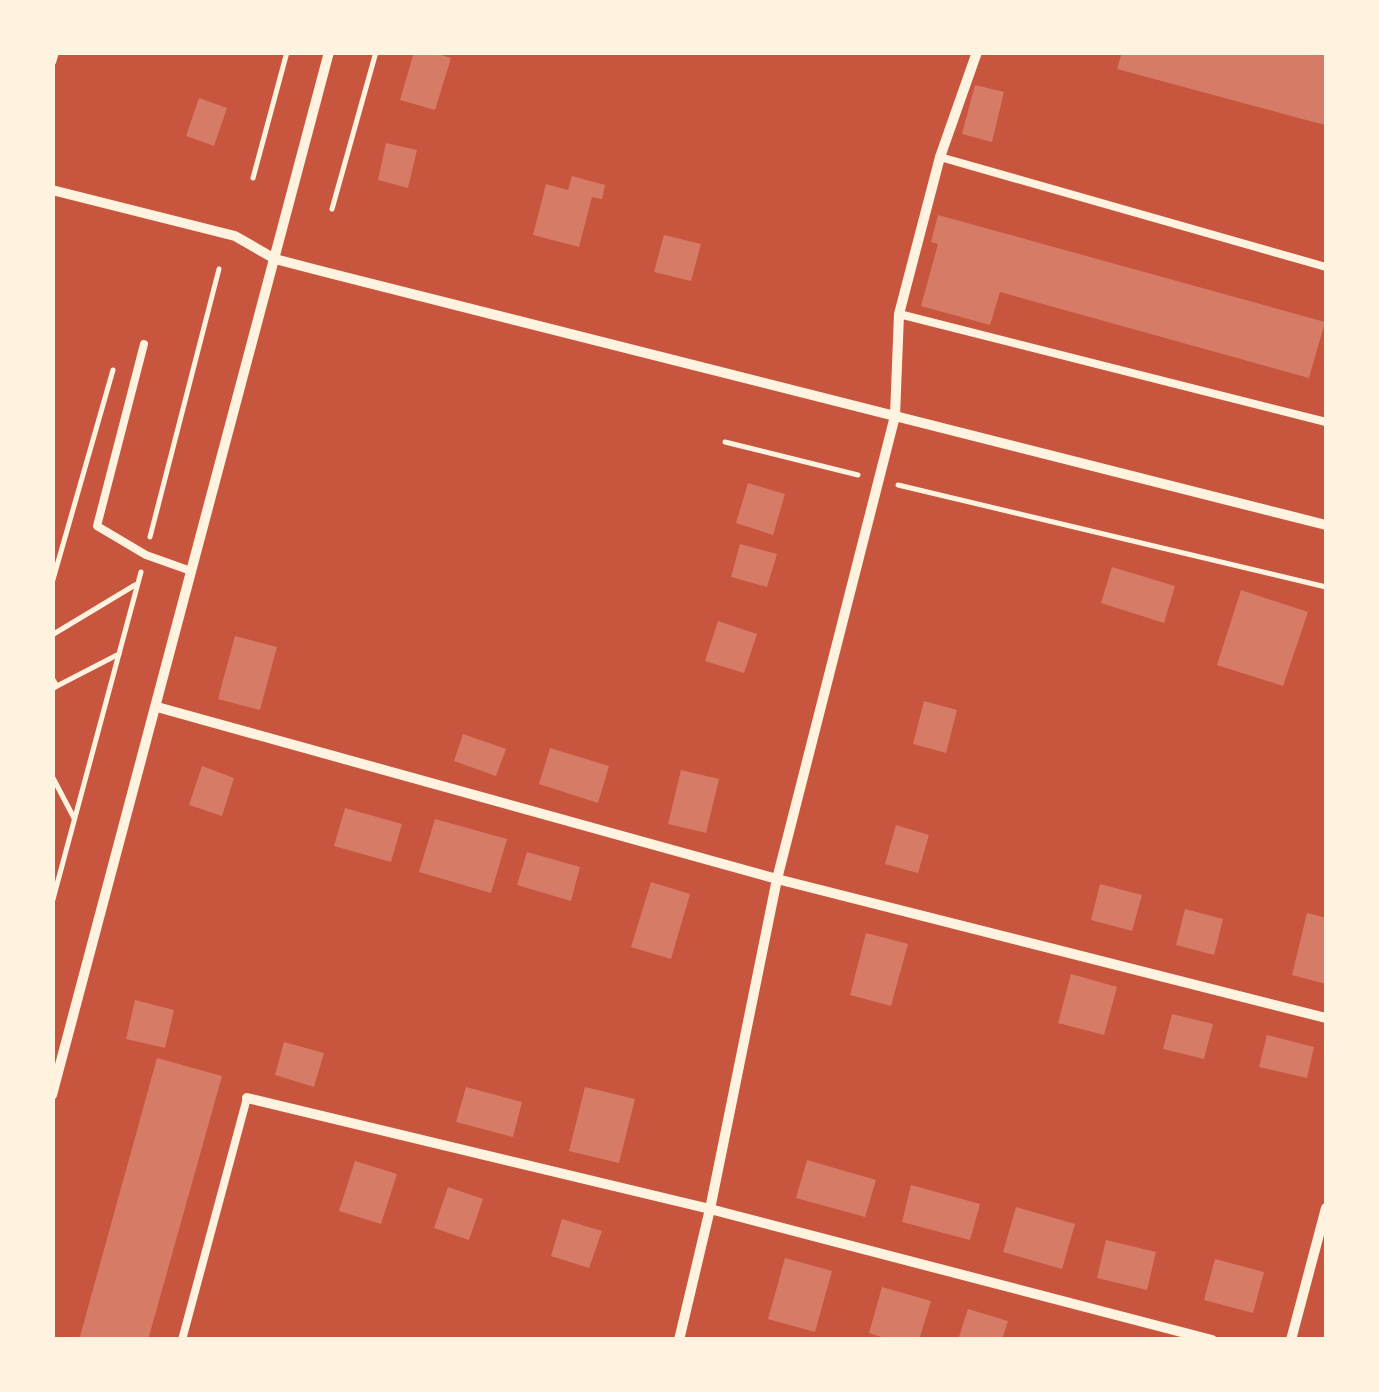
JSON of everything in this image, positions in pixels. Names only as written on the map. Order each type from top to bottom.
[{"type":"street","points":[[52,1094],[329,52]]},
{"type":"street","points":[[679,1340],[710,1209],[777,879],[895,416],[900,314],[940,157],[978,52]]},
{"type":"street","points":[[52,190],[235,236],[275,259],[1326,526]]},
{"type":"street","points":[[156,707],[777,879],[1326,1018]]},
{"type":"street","points":[[247,1098],[710,1209],[1212,1340]]},
{"type":"street","points":[[1291,1340],[1321,1253],[1326,1208]]},
{"type":"lane","points":[[52,62],[55,52]]},
{"type":"lane","points":[[940,157],[1326,267]]},
{"type":"lane","points":[[900,314],[1326,422]]},
{"type":"lane","points":[[144,344],[97,526],[146,555],[191,570]]},
{"type":"lane","points":[[182,1340],[247,1098]]},
{"type":"path","points":[[253,178],[287,52]]},
{"type":"path","points":[[332,210],[376,52]]},
{"type":"path","points":[[52,904],[220,269]]},
{"type":"path","points":[[52,584],[113,370]]},
{"type":"path","points":[[725,442],[1326,587]]},
{"type":"path","points":[[52,635],[138,584]]},
{"type":"path","points":[[52,678],[55,687],[119,654]]},
{"type":"path","points":[[52,776],[75,819]]},
{"type":"building","points":[[414,52],[451,58],[435,110],[400,100]]},
{"type":"building","points":[[1122,52],[1326,52],[1325,125],[1117,69]]},
{"type":"building","points":[[975,85],[1004,92],[992,142],[962,134]]},
{"type":"building","points":[[199,98],[227,108],[214,146],[186,136]]},
{"type":"building","points":[[386,143],[417,150],[408,188],[378,180]]},
{"type":"building","points":[[572,176],[605,185],[602,199],[592,197],[579,247],[533,235],[546,184],[568,190]]},
{"type":"building","points":[[938,215],[1325,322],[1309,378],[1000,292],[990,325],[921,306],[938,244],[931,242]]},
{"type":"building","points":[[664,235],[701,244],[691,281],[654,272]]},
{"type":"building","points":[[748,483],[785,494],[773,535],[736,523]]},
{"type":"building","points":[[740,544],[777,554],[767,587],[731,577]]},
{"type":"building","points":[[1112,567],[1175,586],[1164,623],[1101,603]]},
{"type":"building","points":[[1241,590],[1308,612],[1283,686],[1217,665]]},
{"type":"building","points":[[718,621],[757,634],[744,673],[705,661]]},
{"type":"building","points":[[235,636],[277,647],[260,710],[218,699]]},
{"type":"building","points":[[924,701],[957,710],[946,753],[913,744]]},
{"type":"building","points":[[463,734],[506,749],[496,776],[454,761]]},
{"type":"building","points":[[550,748],[609,766],[598,803],[539,784]]},
{"type":"building","points":[[202,766],[234,778],[222,816],[189,805]]},
{"type":"building","points":[[681,770],[719,779],[706,833],[668,824]]},
{"type":"building","points":[[345,808],[402,824],[391,862],[334,846]]},
{"type":"building","points":[[435,819],[507,839],[491,893],[419,872]]},
{"type":"building","points":[[896,825],[929,835],[918,873],[885,864]]},
{"type":"building","points":[[527,852],[580,867],[571,901],[517,885]]},
{"type":"building","points":[[651,882],[690,894],[671,959],[631,947]]},
{"type":"building","points":[[1100,884],[1142,895],[1132,931],[1091,920]]},
{"type":"building","points":[[1185,909],[1223,919],[1214,955],[1176,945]]},
{"type":"building","points":[[1307,913],[1326,918],[1326,984],[1292,975]]},
{"type":"building","points":[[866,933],[908,944],[891,1006],[850,995]]},
{"type":"building","points":[[1071,974],[1117,987],[1104,1035],[1058,1023]]},
{"type":"building","points":[[135,1000],[174,1010],[165,1048],[126,1039]]},
{"type":"building","points":[[1172,1014],[1213,1024],[1204,1059],[1163,1049]]},
{"type":"building","points":[[1267,1035],[1314,1047],[1307,1078],[1259,1067]]},
{"type":"building","points":[[284,1042],[324,1053],[314,1087],[275,1075]]},
{"type":"building","points":[[157,1058],[222,1076],[148,1340],[79,1340]]},
{"type":"building","points":[[466,1087],[522,1102],[513,1137],[456,1122]]},
{"type":"building","points":[[585,1087],[635,1099],[619,1163],[569,1151]]},
{"type":"building","points":[[807,1160],[876,1180],[865,1217],[796,1198]]},
{"type":"building","points":[[355,1161],[397,1174],[381,1224],[339,1211]]},
{"type":"building","points":[[911,1185],[980,1204],[970,1240],[902,1222]]},
{"type":"building","points":[[448,1187],[483,1199],[469,1240],[434,1228]]},
{"type":"building","points":[[1016,1207],[1075,1224],[1062,1269],[1003,1252]]},
{"type":"building","points":[[562,1219],[602,1231],[589,1268],[551,1256]]},
{"type":"building","points":[[1106,1240],[1156,1252],[1147,1290],[1097,1278]]},
{"type":"building","points":[[785,1258],[832,1271],[815,1332],[768,1319]]},
{"type":"building","points":[[1215,1259],[1264,1272],[1253,1313],[1204,1300]]},
{"type":"building","points":[[882,1287],[931,1301],[919,1340],[891,1340],[869,1333]]},
{"type":"building","points":[[968,1309],[1008,1321],[1002,1340],[958,1340]]}]
